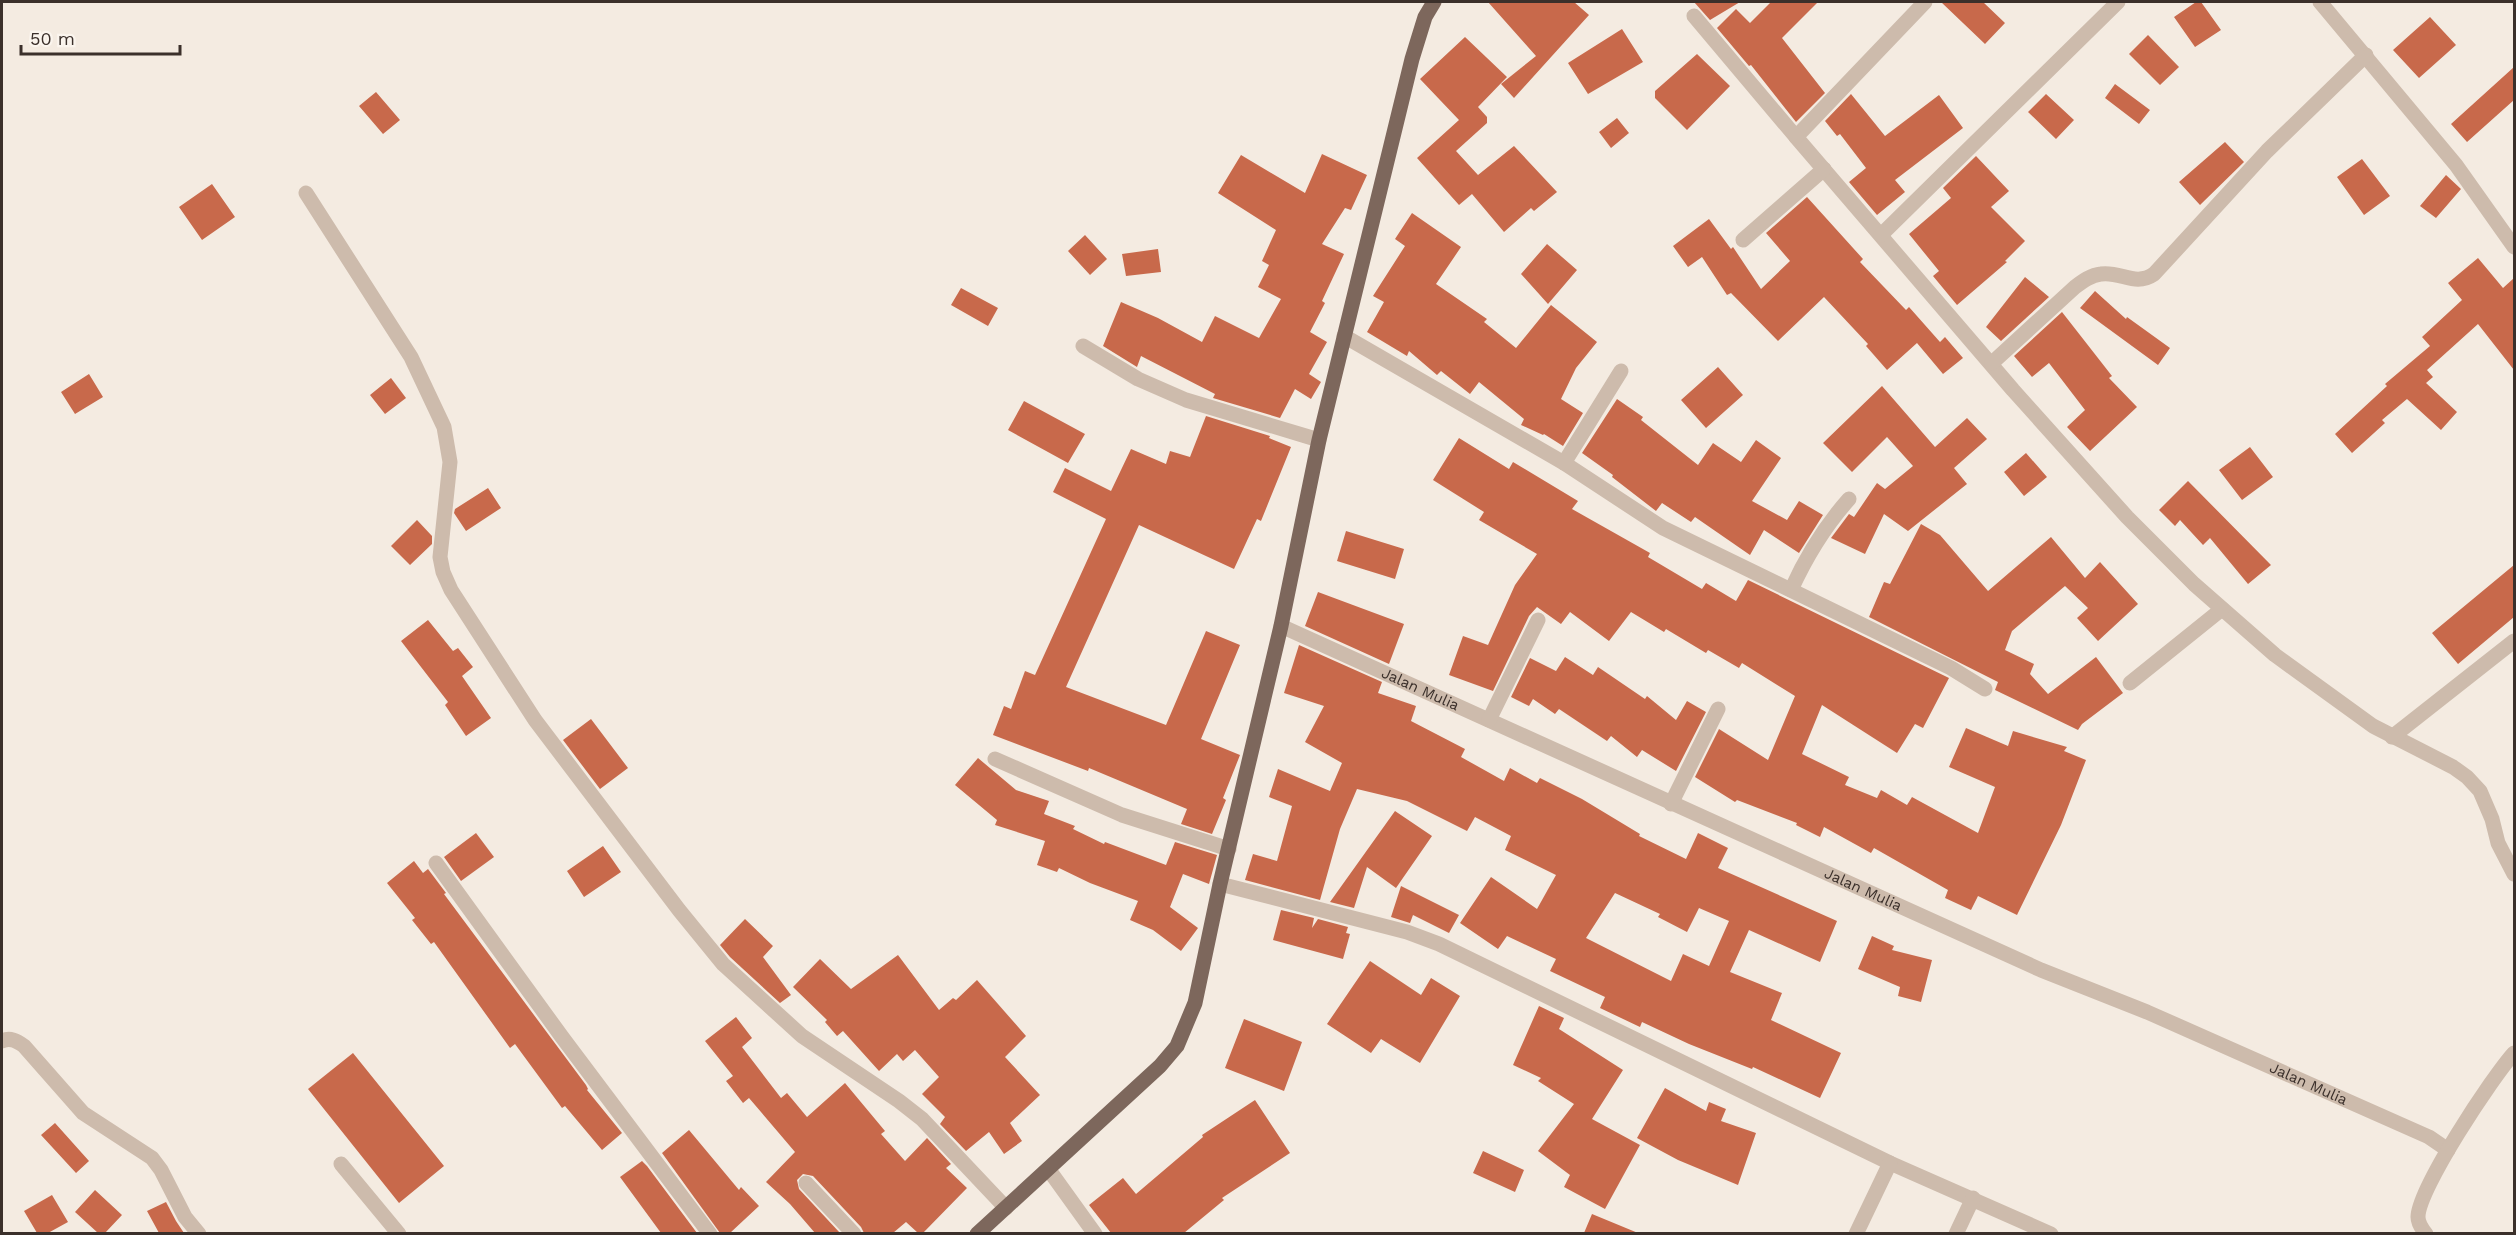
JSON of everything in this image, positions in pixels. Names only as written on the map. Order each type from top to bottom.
[{"type":"main road","points":[[986,1230],[1006,1208],[1160,1066],[1177,1046],[1195,1003],[1220,884],[1281,626],[1319,440],[1412,59],[1425,17],[1434,2]]},
{"type":"street","points":[[1796,136],[1924,2]]},
{"type":"street","points":[[1881,235],[2118,2]]},
{"type":"street","points":[[2320,2],[2457,165],[2514,247]]},
{"type":"street","points":[[1694,16],[2127,517],[2194,584],[2275,655],[2373,726],[2453,767],[2480,791],[2492,819],[2498,843],[2513,870]]},
{"type":"street","points":[[1992,363],[2075,287],[2088,278],[2110,274],[2140,280],[2154,274],[2267,152],[2366,55]]},
{"type":"street","points":[[1743,240],[1824,169]]},
{"type":"street","points":[[306,193],[411,357],[436,407],[444,427],[450,462],[440,557],[443,572],[450,590],[536,720],[679,910],[723,964],[802,1036],[922,1119],[1006,1208]]},
{"type":"street","points":[[1344,336],[1564,463],[1663,528],[1951,668],[1985,689]]},
{"type":"street","points":[[1083,346],[1138,379],[1186,400],[1319,440]]},
{"type":"street","points":[[1564,463],[1620,371]]},
{"type":"street","points":[[1791,590],[1802,566],[1824,530],[1849,499]]},
{"type":"street","points":[[2130,683],[2222,609]]},
{"type":"street","points":[[1489,720],[1538,621]]},
{"type":"street","name":"Jalan Mulia","points":[[1281,626],[2041,970],[2147,1012],[2429,1137],[2448,1150]]},
{"type":"street","points":[[2392,737],[2514,641]]},
{"type":"street","points":[[1671,804],[1718,709]]},
{"type":"street","points":[[994,759],[1122,816],[1229,849]]},
{"type":"street","points":[[436,863],[562,1037],[710,1233]]},
{"type":"street","points":[[1220,884],[1407,932],[1439,944],[1890,1163],[2051,1233]]},
{"type":"street","points":[[2,1041],[6,1039],[16,1041],[24,1046],[83,1113],[152,1158],[162,1170],[185,1217],[199,1233]]},
{"type":"street","points":[[2426,1233],[2418,1220],[2419,1208],[2448,1150],[2514,1053]]},
{"type":"street","points":[[1856,1233],[1890,1163]]},
{"type":"street","points":[[341,1164],[399,1233]]},
{"type":"street","points":[[1048,1170],[1095,1233]]},
{"type":"street","points":[[806,1183],[854,1233]]},
{"type":"street","points":[[1956,1233],[1972,1198]]},
{"type":"building","points":[[1488,2],[1574,2],[1589,15],[1514,98],[1501,84],[1536,56]]},
{"type":"building","points":[[1694,2],[1740,2],[1710,20]]},
{"type":"building","points":[[1771,2],[1818,2],[1782,38],[1825,93],[1796,122],[1751,65],[1749,66],[1717,28],[1736,9],[1750,23]]},
{"type":"building","points":[[1941,2],[1983,2],[2005,23],[1985,44]]},
{"type":"building","points":[[2196,2],[2201,2],[2221,30],[2195,47],[2174,17]]},
{"type":"building","points":[[2430,17],[2456,45],[2419,78],[2393,50]]},
{"type":"building","points":[[1622,29],[1643,62],[1588,94],[1568,63]]},
{"type":"building","points":[[2148,35],[2179,67],[2160,85],[2129,54]]},
{"type":"building","points":[[1465,37],[1507,77],[1478,107],[1487,117],[1487,123],[1456,151],[1478,175],[1514,146],[1557,192],[1534,211],[1531,208],[1504,232],[1472,194],[1459,205],[1417,158],[1459,120],[1420,79]]},
{"type":"building","points":[[1697,54],[1730,86],[1687,130],[1655,98],[1655,91]]},
{"type":"building","points":[[2514,67],[2514,100],[2467,142],[2451,124]]},
{"type":"building","points":[[2115,84],[2150,110],[2139,124],[2105,98]]},
{"type":"building","points":[[376,92],[400,120],[383,134],[359,106]]},
{"type":"building","points":[[1851,94],[1885,136],[1939,95],[1963,128],[1895,180],[1905,192],[1877,215],[1849,182],[1866,168],[1840,134],[1837,136],[1825,121]]},
{"type":"building","points":[[2046,94],[2074,120],[2056,139],[2028,112]]},
{"type":"building","points":[[1617,118],[1629,133],[1611,148],[1599,132]]},
{"type":"building","points":[[2225,142],[2244,162],[2200,205],[2179,182]]},
{"type":"building","points":[[1322,154],[1367,175],[1351,210],[1345,208],[1322,244],[1344,254],[1322,301],[1325,303],[1310,332],[1327,342],[1309,374],[1321,382],[1311,399],[1295,389],[1280,418],[1213,398],[1215,394],[1141,356],[1137,367],[1103,346],[1121,302],[1158,318],[1202,342],[1215,316],[1259,338],[1281,299],[1258,287],[1269,265],[1262,261],[1276,230],[1218,193],[1241,155],[1305,193]]},
{"type":"building","points":[[1976,156],[2009,191],[1991,207],[2025,241],[2005,261],[2007,262],[1957,305],[1933,276],[1939,271],[1909,234],[1951,198],[1943,188]]},
{"type":"building","points":[[2362,159],[2390,196],[2364,215],[2337,177]]},
{"type":"building","points":[[2446,175],[2461,189],[2436,218],[2420,206]]},
{"type":"building","points":[[212,184],[235,217],[202,240],[179,207]]},
{"type":"building","points":[[1807,197],[1863,259],[1860,262],[1906,310],[1909,307],[1940,342],[1945,337],[1963,358],[1943,374],[1917,343],[1887,370],[1866,346],[1868,344],[1824,297],[1778,341],[1731,293],[1727,295],[1702,257],[1688,267],[1673,246],[1709,219],[1731,249],[1733,247],[1761,289],[1790,261],[1766,233]]},
{"type":"building","points":[[1412,213],[1461,247],[1436,284],[1487,319],[1484,322],[1516,348],[1551,305],[1597,342],[1576,368],[1561,399],[1583,413],[1563,446],[1544,434],[1521,425],[1524,419],[1479,382],[1470,394],[1441,371],[1437,375],[1409,351],[1407,356],[1367,332],[1384,302],[1373,296],[1405,246],[1395,239]]},
{"type":"building","points":[[1085,235],[1107,259],[1090,275],[1068,251]]},
{"type":"building","points":[[1547,244],[1577,270],[1548,304],[1521,274]]},
{"type":"building","points":[[1158,249],[1161,272],[1126,276],[1122,254]]},
{"type":"building","points":[[2478,258],[2503,288],[2514,278],[2514,370],[2478,324],[2427,370],[2433,377],[2426,383],[2457,412],[2441,430],[2407,399],[2382,420],[2385,423],[2352,453],[2335,434],[2387,386],[2385,384],[2430,346],[2422,337],[2462,300],[2448,283]]},
{"type":"building","points":[[2025,277],[2049,297],[2001,341],[1986,327]]},
{"type":"building","points":[[961,288],[998,308],[988,326],[951,305]]},
{"type":"building","points":[[2095,291],[2126,319],[2127,317],[2170,348],[2158,365],[2080,308]]},
{"type":"building","points":[[2062,312],[2112,376],[2109,378],[2137,407],[2090,451],[2067,427],[2085,410],[2049,363],[2032,377],[2014,356]]},
{"type":"building","points":[[1718,367],[1743,395],[1706,428],[1681,400]]},
{"type":"building","points":[[89,374],[103,397],[75,414],[61,392]]},
{"type":"building","points":[[391,378],[406,398],[385,414],[370,395]]},
{"type":"building","points":[[1882,386],[1935,447],[1967,418],[1987,439],[1954,468],[1967,484],[1908,531],[1884,514],[1865,554],[1831,538],[1849,514],[1854,517],[1877,483],[1885,489],[1913,466],[1887,437],[1852,472],[1823,443]]},
{"type":"building","points":[[1617,399],[1643,417],[1641,420],[1698,465],[1713,443],[1741,462],[1756,440],[1781,458],[1752,501],[1787,520],[1799,501],[1823,515],[1799,553],[1764,530],[1750,555],[1695,517],[1691,522],[1662,503],[1656,511],[1612,477],[1613,475],[1582,453]]},
{"type":"building","points":[[1024,401],[1085,434],[1068,463],[1008,430]]},
{"type":"building","points":[[1206,416],[1270,436],[1269,438],[1291,447],[1261,521],[1257,519],[1234,569],[1139,525],[1066,687],[1166,725],[1206,631],[1240,645],[1201,739],[1240,755],[1223,798],[1226,800],[1212,834],[1181,824],[1187,809],[1089,768],[1088,771],[993,735],[1004,706],[1011,709],[1025,671],[1035,675],[1106,519],[1053,492],[1065,468],[1111,491],[1131,449],[1166,464],[1170,451],[1190,457]]},
{"type":"building","points":[[1459,438],[1509,469],[1513,462],[1578,501],[1572,509],[1650,553],[1648,557],[1702,589],[1706,583],[1736,601],[1748,580],[1949,678],[1923,728],[1915,724],[1897,753],[1822,705],[1802,754],[1849,777],[1845,785],[1877,798],[1881,790],[1907,805],[1912,797],[1978,833],[1995,787],[1949,767],[1966,728],[2008,746],[2013,731],[2067,747],[2064,751],[2086,760],[2061,825],[2017,915],[1978,896],[1971,910],[1945,898],[1948,890],[1874,848],[1871,853],[1824,827],[1820,837],[1796,825],[1797,823],[1737,800],[1735,802],[1695,777],[1719,729],[1768,760],[1795,696],[1742,663],[1739,668],[1708,650],[1706,653],[1666,629],[1664,632],[1631,612],[1609,641],[1570,612],[1561,624],[1537,607],[1529,616],[1493,691],[1449,675],[1463,636],[1488,645],[1515,585],[1537,554],[1479,520],[1484,512],[1433,480]]},
{"type":"building","points":[[2250,447],[2273,477],[2242,500],[2219,470]]},
{"type":"building","points":[[2026,453],[2047,477],[2024,496],[2004,472]]},
{"type":"building","points":[[2188,481],[2271,565],[2248,584],[2210,538],[2203,545],[2180,520],[2175,526],[2159,510]]},
{"type":"building","points":[[488,488],[501,508],[466,531],[454,513],[455,509]]},
{"type":"building","points":[[417,520],[432,536],[432,544],[410,565],[391,546]]},
{"type":"building","points":[[1921,524],[1940,535],[1988,591],[2051,537],[2085,578],[2100,562],[2138,604],[2098,641],[2077,618],[2088,608],[2065,586],[2012,631],[2005,650],[2034,664],[2030,674],[2048,694],[2096,657],[2123,693],[2082,724],[2078,730],[1995,690],[1998,682],[1869,617],[1884,582],[1890,584]]},
{"type":"building","points":[[1346,531],[1404,549],[1395,579],[1337,561]]},
{"type":"building","points":[[2514,565],[2514,617],[2458,664],[2432,633]]},
{"type":"building","points":[[1318,592],[1404,624],[1389,664],[1305,626]]},
{"type":"building","points":[[428,620],[453,651],[458,648],[473,667],[462,676],[491,718],[466,736],[445,705],[448,702],[401,641]]},
{"type":"building","points":[[1299,645],[1382,682],[1378,693],[1416,706],[1411,721],[1465,749],[1461,757],[1504,781],[1510,768],[1537,783],[1540,778],[1582,799],[1640,834],[1639,836],[1686,859],[1698,833],[1728,848],[1718,868],[1837,921],[1820,962],[1749,930],[1730,972],[1782,993],[1771,1020],[1841,1053],[1820,1098],[1753,1067],[1752,1069],[1689,1044],[1642,1022],[1640,1027],[1600,1008],[1605,997],[1550,971],[1556,959],[1507,936],[1498,949],[1460,923],[1491,877],[1537,909],[1556,875],[1505,850],[1511,836],[1475,817],[1467,831],[1407,801],[1357,789],[1340,829],[1320,900],[1245,880],[1253,854],[1277,861],[1292,806],[1269,797],[1278,769],[1330,791],[1342,763],[1305,742],[1324,706],[1284,693]],"holes":[[[1615,893],[1660,914],[1658,917],[1687,932],[1699,908],[1729,921],[1709,966],[1683,954],[1671,981],[1586,938]]]},
{"type":"building","points":[[1565,657],[1593,675],[1598,667],[1645,699],[1647,696],[1676,720],[1687,701],[1706,712],[1676,771],[1642,750],[1637,757],[1611,736],[1607,741],[1559,709],[1555,714],[1533,699],[1529,706],[1511,697],[1530,658],[1556,671]]},
{"type":"building","points":[[591,719],[628,768],[600,789],[563,740]]},
{"type":"building","points":[[978,758],[1016,790],[1049,801],[1044,814],[1075,826],[1073,829],[1104,844],[1105,842],[1166,865],[1175,842],[1217,855],[1209,884],[1183,874],[1170,907],[1198,928],[1181,951],[1153,930],[1130,920],[1138,901],[1090,883],[1059,868],[1057,872],[1037,865],[1045,841],[995,825],[997,820],[955,785]]},
{"type":"building","points":[[1395,811],[1432,836],[1396,888],[1367,867],[1354,908],[1330,902]]},
{"type":"building","points":[[476,833],[494,857],[461,881],[444,857]]},
{"type":"building","points":[[603,846],[621,872],[584,897],[567,871]]},
{"type":"building","points":[[414,861],[423,873],[428,869],[446,893],[444,894],[586,1085],[587,1090],[622,1133],[602,1150],[565,1106],[562,1108],[515,1044],[510,1048],[434,942],[431,944],[412,920],[415,918],[387,883]]},
{"type":"building","points":[[1401,886],[1459,915],[1449,933],[1413,915],[1410,923],[1391,917]]},
{"type":"building","points":[[1281,910],[1314,918],[1312,928],[1318,919],[1348,927],[1346,933],[1350,934],[1343,959],[1273,940]]},
{"type":"building","points":[[745,919],[773,946],[763,957],[791,995],[780,1003],[720,945]]},
{"type":"building","points":[[1872,936],[1894,946],[1892,950],[1932,960],[1921,1002],[1898,996],[1900,987],[1858,969]]},
{"type":"building","points":[[898,955],[939,1010],[953,998],[956,1000],[977,980],[1026,1036],[1005,1057],[1040,1095],[1010,1123],[1022,1141],[1004,1154],[989,1132],[966,1151],[940,1124],[945,1117],[922,1094],[939,1077],[915,1050],[903,1061],[897,1054],[879,1071],[843,1031],[837,1036],[825,1022],[827,1020],[793,987],[820,959],[851,989]]},
{"type":"building","points":[[1370,961],[1421,995],[1431,978],[1460,996],[1420,1063],[1381,1039],[1371,1053],[1327,1024]]},
{"type":"building","points":[[1539,1006],[1564,1018],[1559,1029],[1623,1070],[1592,1119],[1640,1145],[1605,1209],[1564,1187],[1570,1175],[1538,1151],[1574,1104],[1538,1081],[1541,1078],[1513,1065]]},
{"type":"building","points":[[736,1017],[752,1038],[742,1047],[781,1098],[787,1093],[807,1117],[845,1083],[885,1131],[881,1134],[905,1161],[927,1138],[951,1164],[946,1168],[967,1188],[923,1233],[918,1233],[906,1222],[893,1233],[864,1233],[813,1176],[803,1174],[797,1180],[799,1189],[840,1233],[815,1233],[790,1204],[766,1182],[795,1152],[749,1098],[743,1103],[726,1081],[733,1076],[705,1041]]},
{"type":"building","points":[[1244,1019],[1302,1042],[1284,1091],[1225,1068]]},
{"type":"building","points":[[353,1053],[444,1166],[399,1203],[308,1089]]},
{"type":"building","points":[[1665,1088],[1706,1111],[1709,1102],[1726,1109],[1721,1121],[1756,1133],[1738,1185],[1678,1160],[1637,1138]]},
{"type":"building","points":[[1255,1100],[1290,1153],[1222,1198],[1224,1200],[1184,1233],[1111,1233],[1089,1205],[1123,1178],[1136,1194],[1203,1137],[1202,1135]]},
{"type":"building","points":[[55,1123],[89,1161],[76,1173],[41,1135]]},
{"type":"building","points":[[689,1130],[739,1190],[741,1187],[759,1206],[730,1233],[720,1233],[662,1153]]},
{"type":"building","points":[[1483,1151],[1524,1170],[1515,1192],[1473,1173]]},
{"type":"building","points":[[642,1161],[697,1233],[661,1233],[620,1177]]},
{"type":"building","points":[[95,1190],[122,1215],[105,1233],[98,1233],[75,1212]]},
{"type":"building","points":[[52,1195],[68,1222],[48,1233],[37,1233],[24,1211]]},
{"type":"building","points":[[166,1202],[184,1233],[159,1233],[147,1211]]},
{"type":"building","points":[[1592,1214],[1638,1233],[1584,1233]]}]
